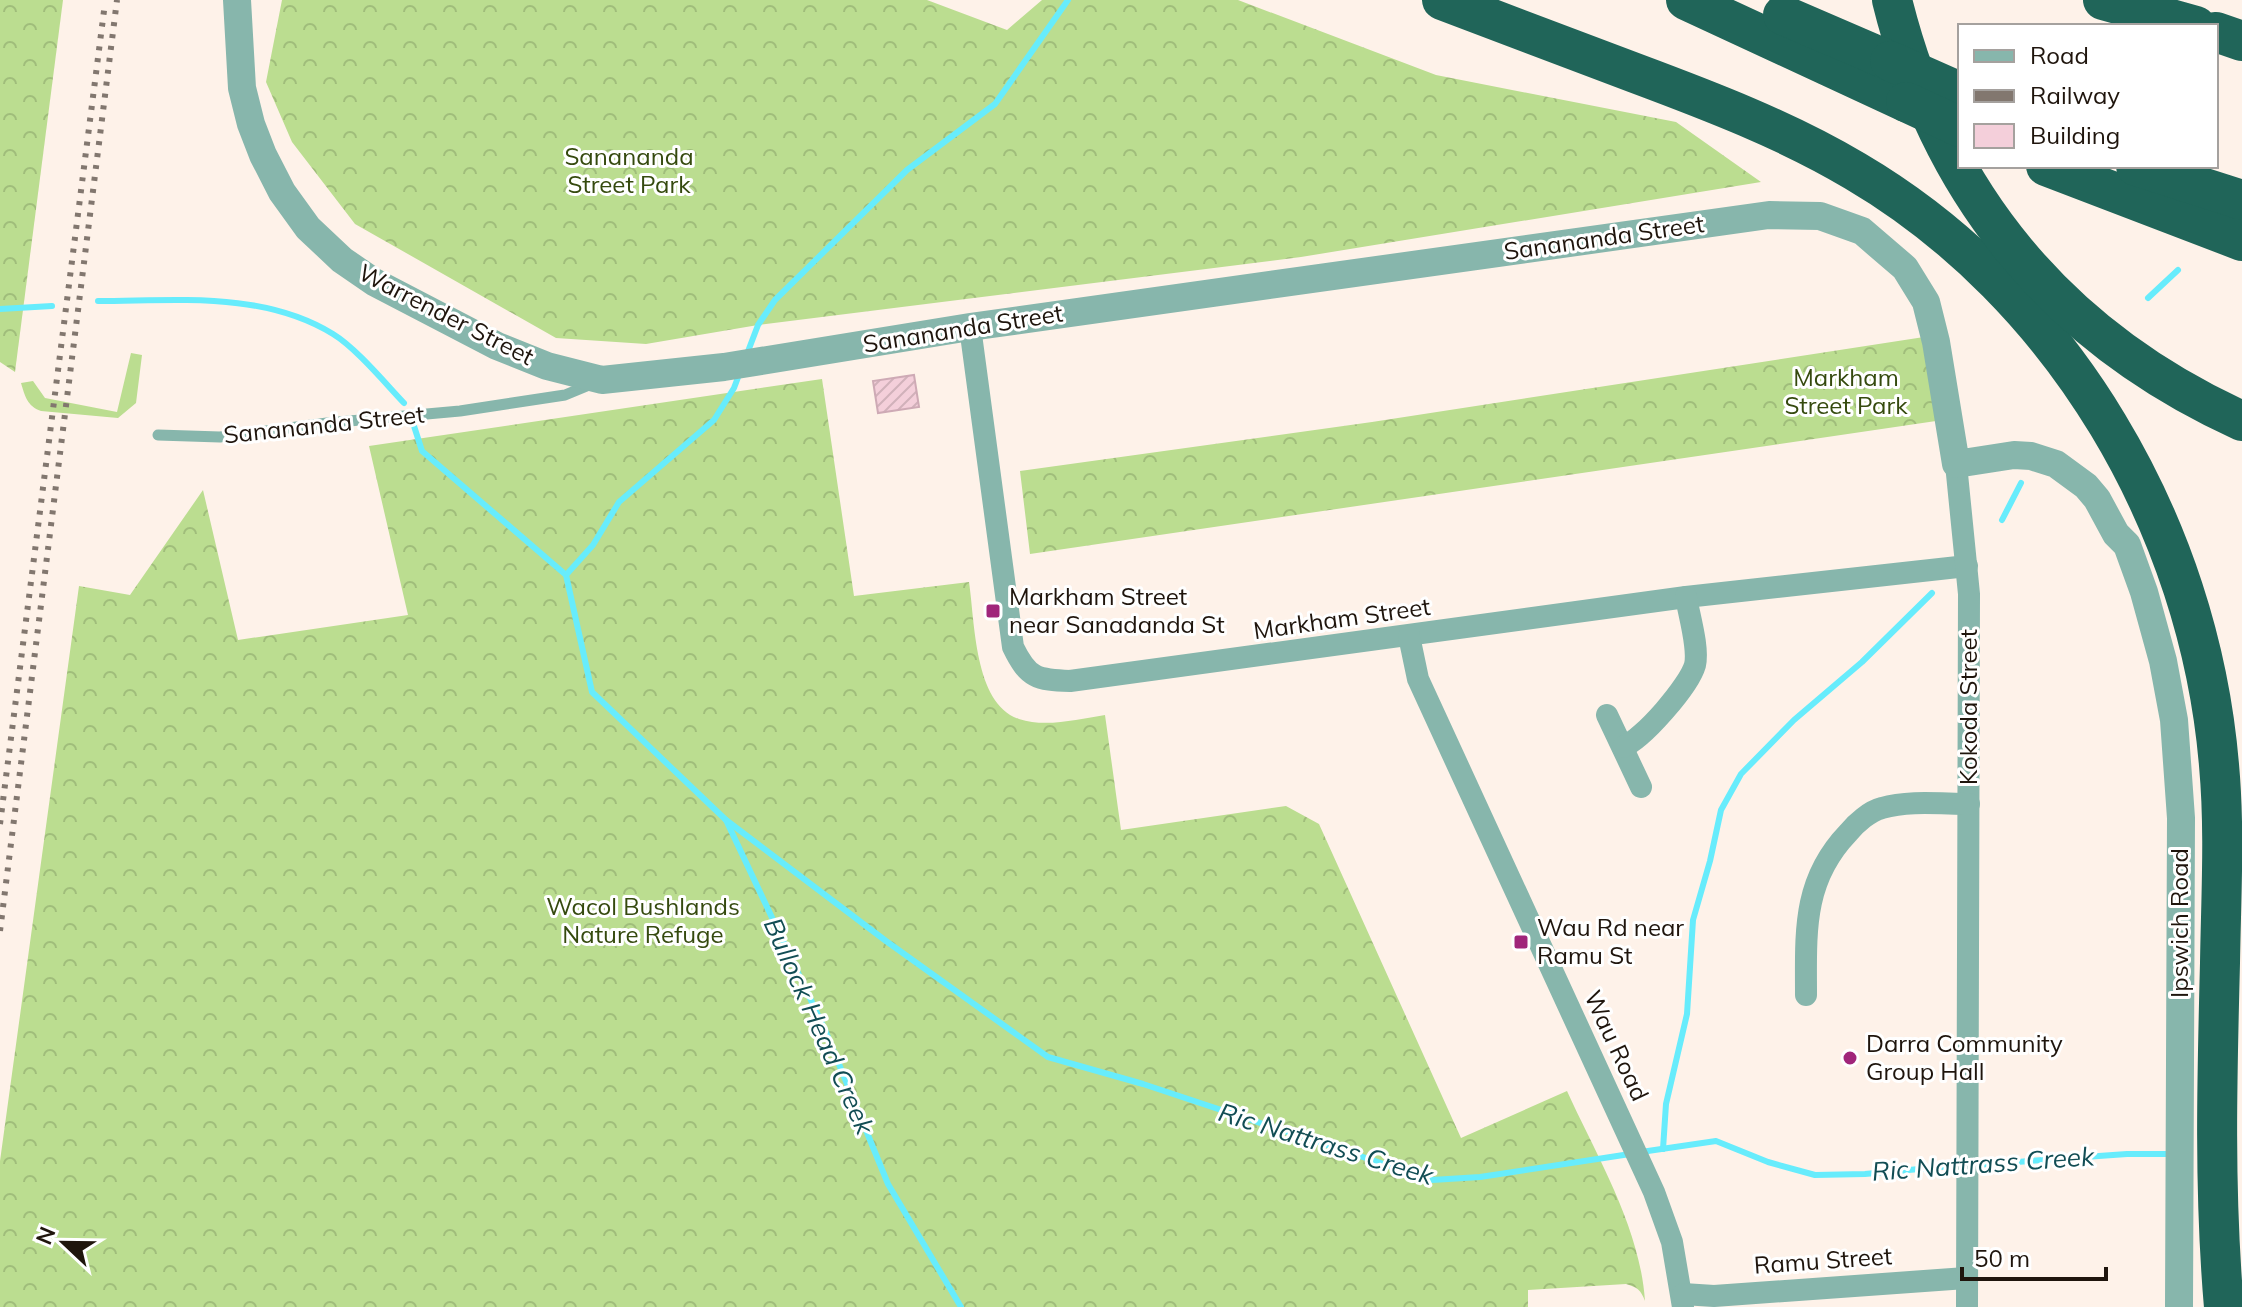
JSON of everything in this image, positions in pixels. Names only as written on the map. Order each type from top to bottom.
[{"type":"highway","points":[[1442,0],[1732,110],[1856,171],[1896,197],[1973,260],[2013,299],[2080,381],[2127,457],[2148,499],[2187,595],[2215,719],[2223,822],[2198,1113],[2199,1205],[2224,1307]]},
{"type":"highway","points":[[1686,0],[1958,126]]},
{"type":"highway","points":[[1748,0],[1958,91]]},
{"type":"highway","points":[[1892,0],[1921,93],[1950,153],[1968,188],[2014,252],[2076,316],[2111,344],[2184,393],[2233,417]]},
{"type":"highway","points":[[2103,0],[2186,24]]},
{"type":"highway","points":[[2051,168],[2233,238]]},
{"type":"highway","points":[[2142,168],[2234,198]]},
{"type":"street","name":"Warrender Street","points":[[237,0],[242,88],[251,124],[282,192],[308,228],[342,260],[374,282],[497,346],[547,366],[602,380]]},
{"type":"street","name":"Sanananda Street","points":[[602,380],[724,367],[970,327],[1769,215]]},
{"type":"street","name":"Kokoda Street","points":[[1769,215],[1820,216],[1862,231],[1905,268],[1926,302],[1936,342],[1955,455],[1967,566],[1967,1307]]},
{"type":"street","name":"Markham Street","points":[[970,327],[1013,647],[1023,668],[1042,680],[1070,681],[1686,597],[1967,566]]},
{"type":"street","name":"Ipswich Road","points":[[1955,455],[2004,441],[2043,447],[2071,458],[2096,478],[2112,498],[2127,531],[2127,545],[2163,661],[2174,720],[2198,1113]]},
{"type":"street","points":[[1623,747],[1640,738],[1653,724],[1688,679],[1695,663],[1686,597]]},
{"type":"street","name":"Wau Road","points":[[1409,636],[1418,679],[1654,1192],[1672,1242],[1683,1300]]},
{"type":"street","points":[[1607,715],[1641,787]]},
{"type":"street","points":[[1806,995],[1807,919],[1815,884],[1834,847],[1855,825],[1880,808],[1969,804]]},
{"type":"street","points":[[2179,1307],[2199,1205]]},
{"type":"street","name":"Ramu Street","points":[[1683,1300],[1966,1278]]},
{"type":"lane","name":"Sanananda Street","points":[[158,435],[220,437],[460,411],[565,395],[602,380]]},
{"type":"green space","points":[[0,0],[63,0],[15,372],[0,362]]},
{"type":"green space","name":"Sanananda Street Park","points":[[282,0],[927,0],[1007,30],[1042,0],[1238,0],[1436,75],[1676,122],[1761,182],[1301,257],[758,325],[646,344],[556,338],[355,224],[292,142],[266,82]]},
{"type":"green space","name":"Markham Street Park","points":[[1924,337],[1936,421],[1030,554],[1020,471],[1372,422]]},
{"type":"green space","points":[[131,353],[142,355],[136,403],[118,418],[41,411],[25,396],[21,383],[33,381],[45,398],[117,412]]},
{"type":"green space","name":"Wacol Bushlands Nature Refuge","points":[[822,379],[854,596],[969,582],[979,660],[993,697],[1004,710],[1019,719],[1040,723],[1105,715],[1121,830],[1286,806],[1319,824],[1461,1138],[1567,1091],[1626,1219],[1635,1246],[1645,1301],[1638,1290],[1626,1284],[1528,1290],[1528,1307],[0,1307],[0,1161],[79,586],[130,595],[203,490],[238,640],[408,615],[369,446]]},
{"type":"building","points":[[914,375],[919,407],[878,413],[873,381]]},
{"type":"waterway","points":[[747,354],[758,325],[775,300],[907,170],[995,104],[1068,0]]},
{"type":"waterway","points":[[2148,298],[2178,270]]},
{"type":"waterway","name":"Bullock Head Creek","points":[[98,301],[219,301],[278,311],[306,320],[342,340],[404,403]]},
{"type":"waterway","name":"Bullock Head Creek","points":[[0,309],[52,306]]},
{"type":"waterway","points":[[566,575],[593,545],[619,502],[714,420],[740,372]]},
{"type":"waterway","name":"Bullock Head Creek","points":[[414,426],[422,451],[566,575],[592,692],[726,820],[825,1030],[888,1184],[961,1307]]},
{"type":"waterway","points":[[2002,520],[2021,483]]},
{"type":"waterway","points":[[1663,1149],[1666,1104],[1687,1014],[1693,920],[1721,810],[1741,774],[1794,720],[1862,662],[1932,593]]},
{"type":"waterway","name":"Ric Nattrass Creek","points":[[726,820],[886,941],[1048,1057],[1143,1084],[1432,1180],[1480,1177],[1630,1154]]},
{"type":"waterway","name":"Ric Nattrass Creek","points":[[1641,1152],[1716,1141],[1768,1162],[1815,1175],[1963,1165]]},
{"type":"waterway","name":"Ric Nattrass Creek","points":[[1974,1165],[2127,1154],[2170,1154]]},
{"type":"railway","points":[[0,931],[117,0]]},
{"type":"railway","points":[[0,824],[105,3]]},
{"type":"place","name":"Markham Street near Sanadanda St","points":[[993,611]]},
{"type":"place","name":"Wau Rd near Ramu St","points":[[1521,942]]},
{"type":"place","name":"Darra Community Group Hall","points":[[1850,1058]]}]
